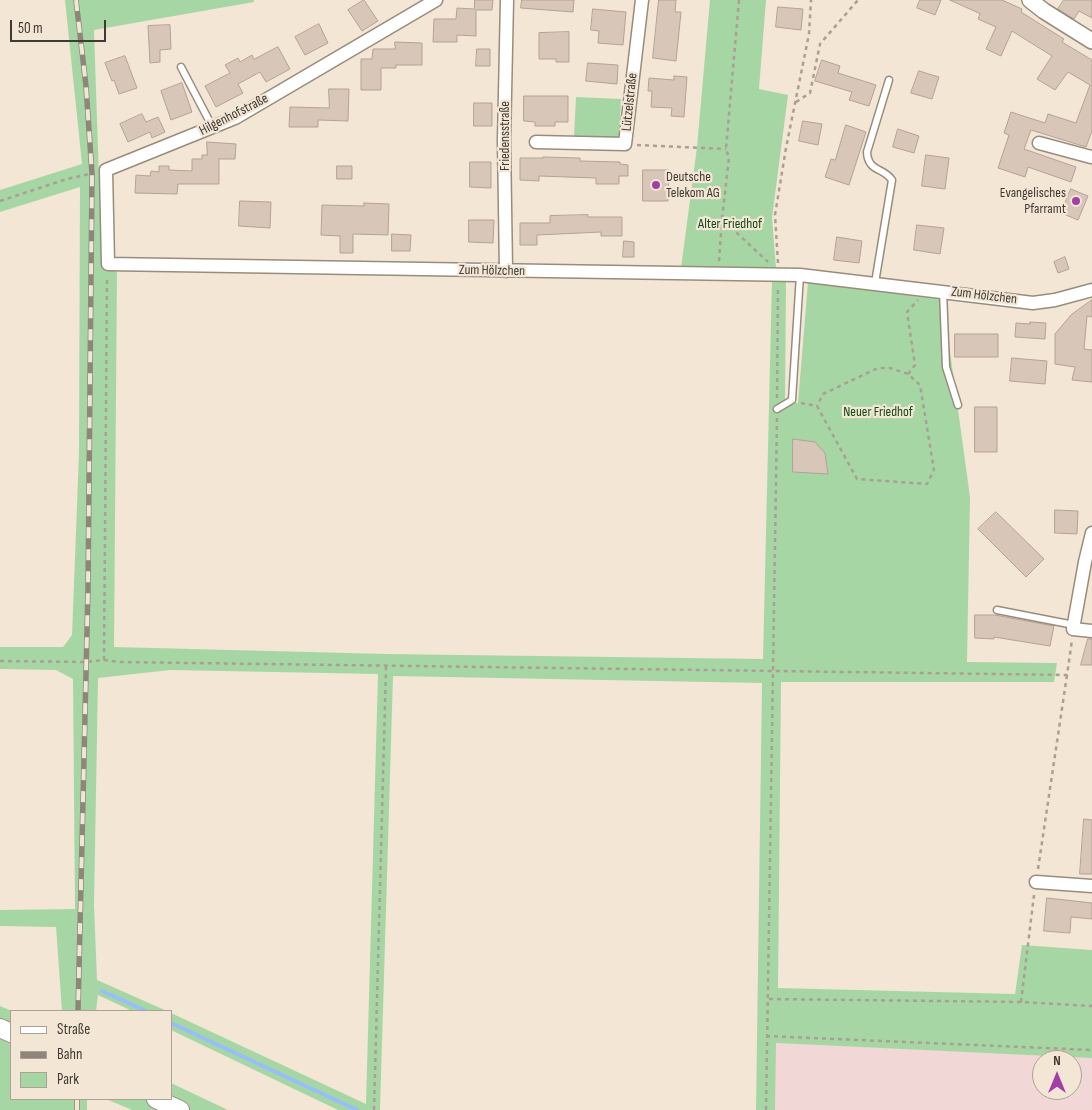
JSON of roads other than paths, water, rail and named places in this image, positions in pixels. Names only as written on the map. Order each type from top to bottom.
[{"type":"main road","points":[[158,1100],[180,1110]]},
{"type":"street","name":"Hilgenhofstraße","points":[[108,264],[106,170],[235,118],[436,0]]},
{"type":"street","name":"Friedensstraße","points":[[506,271],[504,141],[507,0]]},
{"type":"street","name":"Lützelstraße","points":[[536,142],[625,144],[642,0]]},
{"type":"street","points":[[1030,0],[1092,41]]},
{"type":"street","points":[[1038,144],[1092,159]]},
{"type":"street","name":"Zum Hölzchen","points":[[108,264],[800,274],[1033,302],[1055,300],[1092,290]]},
{"type":"street","points":[[1092,534],[1085,562],[1074,627],[1092,630]]},
{"type":"street","points":[[1036,882],[1092,886]]},
{"type":"lane","points":[[181,67],[213,128]]},
{"type":"lane","points":[[875,283],[892,180],[888,174],[872,167],[868,161],[867,152],[889,80]]},
{"type":"lane","points":[[777,409],[792,400],[800,274]]},
{"type":"lane","points":[[943,291],[946,367],[958,405]]},
{"type":"lane","points":[[998,610],[1074,627]]},
{"type":"waterway","points":[[102,991],[144,1010]]},
{"type":"waterway","points":[[172,1023],[357,1110]]},
{"type":"railway","points":[[76,0],[86,86],[92,174],[88,589],[78,1010]]},
{"type":"railway","points":[[77,1100],[77,1110]]},
{"type":"place","name":"Deutsche Telekom AG","points":[[656,185]]},
{"type":"place","name":"Evangelisches Pfarramt","points":[[1076,201]]},
{"type":"park label","name":"Alter Friedhof","points":[[730,224]]},
{"type":"park label","name":"Neuer Friedhof","points":[[878,412]]}]
